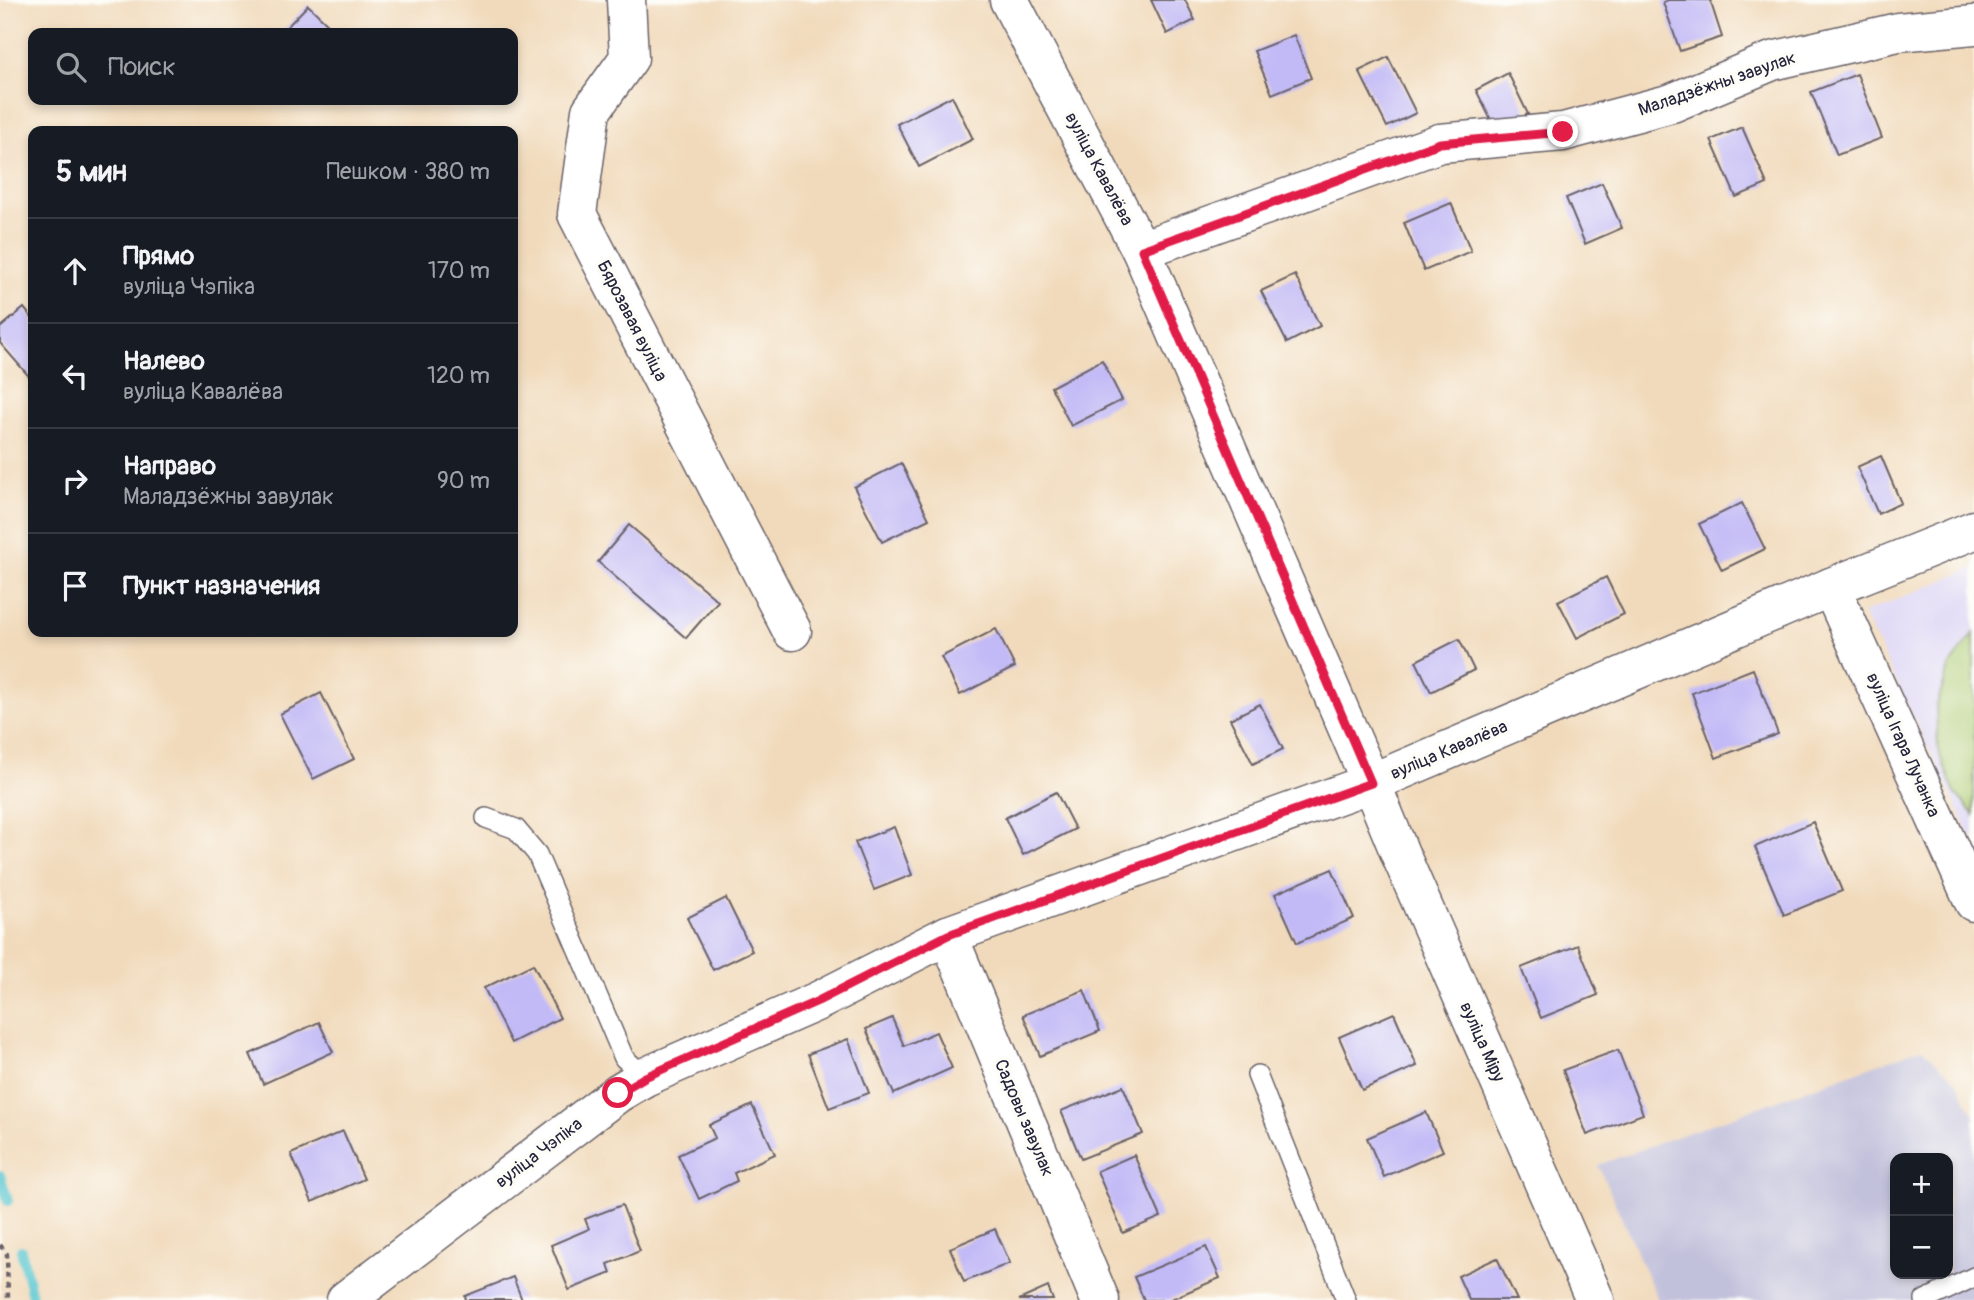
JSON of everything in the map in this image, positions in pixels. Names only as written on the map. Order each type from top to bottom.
[{"type":"street","name":"Бярозавая вуліца","points":[[626,0],[629,58],[591,111],[577,214],[792,631]]},
{"type":"street","name":"вуліца Кавалёва","points":[[1009,0],[1142,250],[1371,783],[1831,587],[1974,530]]},
{"type":"street","name":"Маладзёжны завулак","points":[[1142,250],[1440,143],[1563,132],[1672,103],[1772,61],[1898,32],[1974,25]]},
{"type":"street","name":"вуліца Ігара Лучанка","points":[[1831,587],[1974,902]]},
{"type":"street","name":"вуліца Чэпіка","points":[[346,1300],[618,1093],[645,1077],[818,1001],[948,935],[1371,783]]},
{"type":"street","name":"вуліца Міру","points":[[1371,783],[1595,1300]]},
{"type":"street","name":"Садовы завулак","points":[[948,935],[1100,1300]]},
{"type":"lane","points":[[486,818],[516,829],[537,855],[624,1058],[645,1077]]},
{"type":"lane","points":[[1257,1074],[1346,1300]]},
{"type":"lane","points":[[1925,1300],[1974,1277]]},
{"type":"path","points":[[0,1245],[7,1254],[8,1300]]},
{"type":"shaded area","points":[[1974,568],[1974,842],[1863,613]]},
{"type":"shaded area","points":[[1922,1048],[1956,1081],[1974,1116],[1974,1300],[1658,1300],[1598,1165]]},
{"type":"green space","points":[[1974,633],[1974,815],[1955,793],[1938,751],[1936,707],[1950,665]]},
{"type":"building","points":[[1151,0],[1185,0],[1195,20],[1167,34]]},
{"type":"building","points":[[1710,0],[1722,37],[1680,51],[1663,2]]},
{"type":"building","points":[[308,5],[332,28],[286,28]]},
{"type":"building","points":[[1294,35],[1311,78],[1272,94],[1254,51]]},
{"type":"building","points":[[1388,57],[1416,113],[1387,127],[1359,71]]},
{"type":"building","points":[[1508,73],[1528,114],[1496,130],[1476,90]]},
{"type":"building","points":[[1857,74],[1882,138],[1837,155],[1811,92]]},
{"type":"building","points":[[952,96],[973,139],[919,167],[897,124]]},
{"type":"building","points":[[1742,127],[1767,184],[1736,197],[1711,140]]},
{"type":"building","points":[[1602,183],[1622,228],[1585,244],[1566,198]]},
{"type":"building","points":[[1451,203],[1471,251],[1424,271],[1404,223]]},
{"type":"building","points":[[1295,275],[1320,326],[1287,343],[1261,291]]},
{"type":"building","points":[[24,308],[28,313],[28,375],[0,343],[0,328]]},
{"type":"building","points":[[1102,360],[1122,400],[1071,426],[1051,387]]},
{"type":"building","points":[[1881,456],[1901,503],[1878,514],[1857,467]]},
{"type":"building","points":[[901,463],[929,519],[882,542],[854,487]]},
{"type":"building","points":[[1742,503],[1765,549],[1722,570],[1699,524]]},
{"type":"building","points":[[629,525],[718,601],[686,638],[598,562]]},
{"type":"building","points":[[1606,577],[1624,614],[1577,638],[1558,601]]},
{"type":"building","points":[[996,629],[1015,667],[960,695],[941,657]]},
{"type":"building","points":[[1459,639],[1474,670],[1431,692],[1416,661]]},
{"type":"building","points":[[1753,669],[1778,734],[1716,758],[1692,693]]},
{"type":"building","points":[[321,693],[354,759],[313,779],[280,714]]},
{"type":"building","points":[[1260,704],[1283,749],[1253,764],[1230,719]]},
{"type":"building","points":[[1056,792],[1075,829],[1023,855],[1005,818]]},
{"type":"building","points":[[1813,822],[1842,891],[1784,915],[1755,847]]},
{"type":"building","points":[[894,827],[912,875],[874,890],[855,842]]},
{"type":"building","points":[[1332,869],[1354,918],[1297,943],[1275,894]]},
{"type":"building","points":[[726,898],[752,951],[713,970],[687,918]]},
{"type":"building","points":[[1578,945],[1598,995],[1541,1018],[1521,968]]},
{"type":"building","points":[[533,964],[560,1018],[511,1043],[484,988]]},
{"type":"building","points":[[1084,990],[1100,1031],[1040,1056],[1023,1015]]},
{"type":"building","points":[[1394,1013],[1417,1066],[1362,1090],[1339,1037]]},
{"type":"building","points":[[892,1018],[904,1046],[936,1032],[952,1068],[894,1094],[866,1029]]},
{"type":"building","points":[[319,1022],[333,1052],[263,1084],[250,1054]]},
{"type":"building","points":[[848,1039],[869,1093],[829,1108],[808,1054]]},
{"type":"building","points":[[1618,1050],[1643,1114],[1587,1135],[1563,1070]]},
{"type":"building","points":[[1123,1086],[1143,1134],[1081,1159],[1061,1111]]},
{"type":"building","points":[[752,1105],[775,1154],[734,1173],[737,1181],[699,1199],[678,1155],[715,1138],[709,1125]]},
{"type":"building","points":[[1426,1112],[1443,1151],[1384,1177],[1367,1138]]},
{"type":"building","points":[[343,1131],[364,1179],[312,1202],[291,1154]]},
{"type":"building","points":[[1134,1155],[1161,1217],[1123,1233],[1097,1171]]},
{"type":"building","points":[[622,1205],[640,1251],[608,1264],[611,1273],[569,1290],[551,1245],[589,1229],[585,1219]]},
{"type":"building","points":[[995,1229],[1010,1263],[964,1282],[950,1248]]},
{"type":"building","points":[[1206,1247],[1220,1278],[1169,1300],[1144,1300],[1134,1277]]},
{"type":"building","points":[[1497,1258],[1517,1300],[1469,1300],[1458,1276]]},
{"type":"building","points":[[513,1277],[522,1300],[466,1300],[465,1296]]},
{"type":"building","points":[[1048,1287],[1053,1300],[1019,1300]]},
{"type":"waterway","points":[[0,1175],[8,1201]]},
{"type":"waterway","points":[[21,1250],[33,1300]]},
{"type":"route","points":[[618,1093],[645,1077],[818,1001],[948,935],[1371,783],[1142,250],[1440,143],[1563,132]]}]
